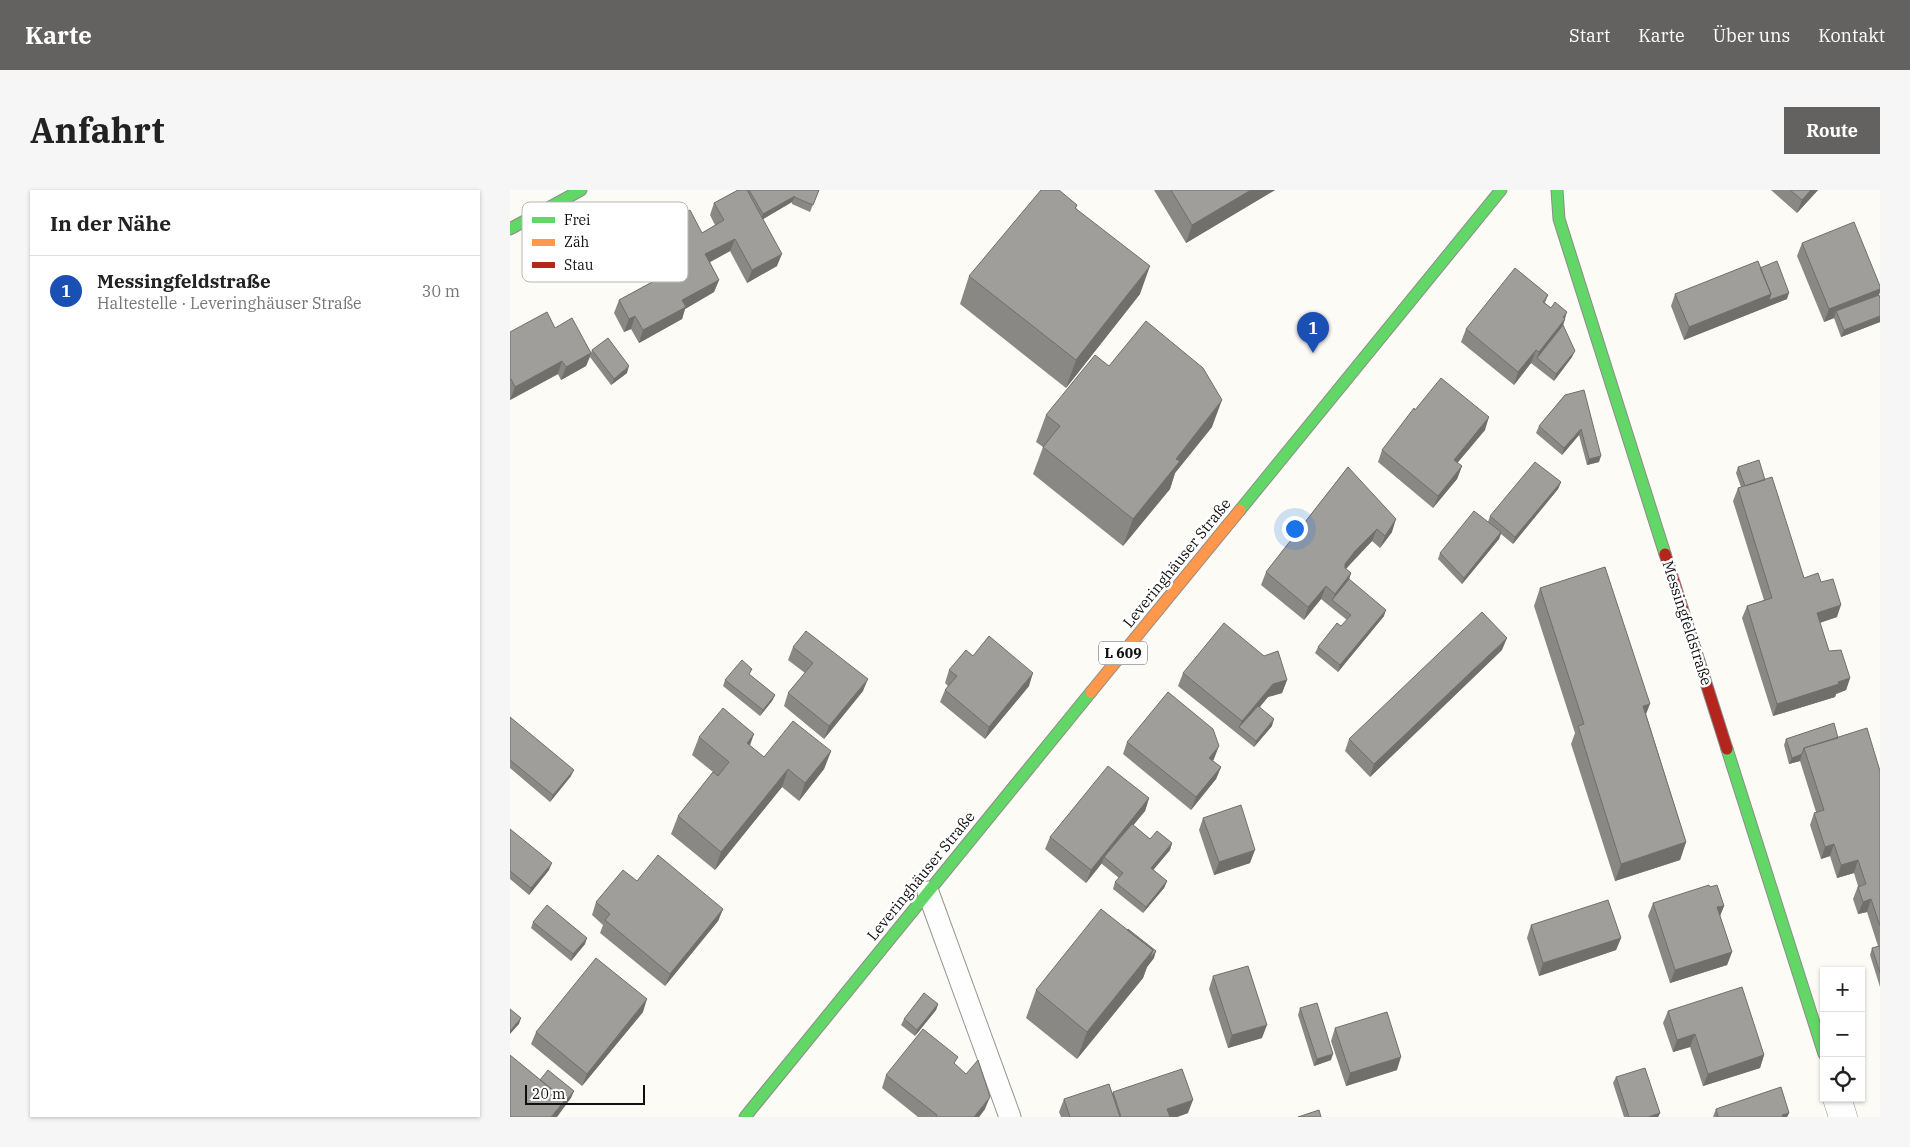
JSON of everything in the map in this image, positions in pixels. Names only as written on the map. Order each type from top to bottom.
[{"type":"main road","points":[[559,202],[581,190]]},
{"type":"main road","name":"Leveringhäuser Straße","points":[[744,1117],[1501,190]]},
{"type":"main road","name":"Messingfeldstraße","points":[[1557,190],[1559,219],[1562,229],[1820,1041]]},
{"type":"main road","points":[[510,229],[522,222]]},
{"type":"street","points":[[1838,1102],[1843,1117]]},
{"type":"lane","points":[[928,892],[1010,1117]]},
{"type":"building","points":[[738,190],[747,190],[782,254],[752,270],[735,239],[705,254],[719,280],[682,300],[686,307],[643,330],[635,316],[629,319],[619,300],[652,282],[688,282],[688,211],[690,210],[702,233],[724,220],[714,203]]},
{"type":"building","points":[[749,190],[819,190],[813,205],[795,196],[763,214]]},
{"type":"building","points":[[1041,190],[1059,190],[1077,205],[1075,208],[1150,266],[1076,360],[969,276]]},
{"type":"building","points":[[1171,190],[1251,190],[1192,225]]},
{"type":"building","points":[[1790,190],[1811,190],[1802,200]]},
{"type":"building","points":[[1854,222],[1880,289],[1829,309],[1802,243]]},
{"type":"building","points":[[1758,261],[1771,294],[1689,327],[1675,294]]},
{"type":"building","points":[[1777,261],[1789,293],[1769,300],[1771,294],[1760,268]]},
{"type":"building","points":[[1515,268],[1548,295],[1543,302],[1551,308],[1555,302],[1567,312],[1563,317],[1565,319],[1539,352],[1536,350],[1518,372],[1466,329]]},
{"type":"building","points":[[1879,295],[1880,316],[1844,330],[1836,311]]},
{"type":"building","points":[[547,312],[555,328],[572,318],[591,353],[566,367],[562,361],[515,387],[510,379],[510,332]]},
{"type":"building","points":[[1146,321],[1203,368],[1222,400],[1176,459],[1180,461],[1133,519],[1043,447],[1060,426],[1046,415],[1095,355],[1109,366]]},
{"type":"building","points":[[1563,325],[1575,351],[1556,374],[1537,358]]},
{"type":"building","points":[[608,338],[629,366],[614,379],[592,350]]},
{"type":"building","points":[[1441,378],[1489,417],[1454,460],[1462,466],[1438,496],[1382,450],[1414,408],[1415,410]]},
{"type":"building","points":[[1584,390],[1601,456],[1589,459],[1581,429],[1564,448],[1539,426],[1565,395]]},
{"type":"building","points":[[1759,460],[1765,480],[1745,486],[1738,467]]},
{"type":"building","points":[[1535,462],[1561,482],[1515,537],[1490,516]]},
{"type":"building","points":[[1348,467],[1396,519],[1385,536],[1377,529],[1355,551],[1345,564],[1345,568],[1351,573],[1335,594],[1326,586],[1308,607],[1266,572]]},
{"type":"building","points":[[1772,477],[1804,578],[1818,573],[1821,582],[1833,579],[1841,605],[1817,613],[1829,651],[1841,650],[1850,678],[1838,682],[1839,684],[1777,704],[1747,606],[1772,598],[1738,488]]},
{"type":"building","points":[[1474,511],[1501,532],[1464,578],[1440,553]]},
{"type":"building","points":[[1605,567],[1650,704],[1643,706],[1686,842],[1621,864],[1578,726],[1584,724],[1540,588]]},
{"type":"building","points":[[1349,579],[1386,610],[1340,665],[1318,647],[1337,623],[1341,626],[1351,615],[1332,600]]},
{"type":"building","points":[[1482,612],[1507,638],[1374,764],[1349,739]]},
{"type":"building","points":[[1224,623],[1264,656],[1278,651],[1287,680],[1273,684],[1242,721],[1183,673]]},
{"type":"building","points":[[806,631],[868,679],[829,726],[788,693],[813,663],[793,647]]},
{"type":"building","points":[[989,636],[1033,673],[989,727],[945,690],[957,676],[949,670],[966,650],[973,656]]},
{"type":"building","points":[[742,660],[752,669],[749,674],[775,695],[763,710],[725,680]]},
{"type":"building","points":[[1168,692],[1213,729],[1219,746],[1209,758],[1221,767],[1196,797],[1127,742]]},
{"type":"building","points":[[1258,706],[1274,719],[1256,741],[1239,727]]},
{"type":"building","points":[[723,708],[754,734],[747,743],[764,757],[793,721],[831,751],[805,783],[788,769],[721,852],[678,816],[713,772],[718,776],[729,762],[699,737]]},
{"type":"building","points":[[510,717],[574,770],[553,795],[510,760]]},
{"type":"building","points":[[1834,723],[1838,738],[1804,748],[1802,754],[1792,758],[1786,739]]},
{"type":"building","points":[[1867,728],[1880,771],[1880,926],[1871,899],[1863,902],[1858,887],[1866,884],[1858,860],[1841,865],[1834,844],[1825,847],[1814,813],[1824,810],[1804,748]]},
{"type":"building","points":[[1108,766],[1149,798],[1091,870],[1050,837]]},
{"type":"building","points":[[1241,805],[1255,850],[1219,862],[1203,818]]},
{"type":"building","points":[[1132,824],[1150,839],[1157,831],[1172,843],[1151,868],[1167,881],[1146,907],[1115,882],[1123,873],[1104,857]]},
{"type":"building","points":[[510,829],[552,863],[531,888],[510,871]]},
{"type":"building","points":[[658,855],[723,909],[670,974],[605,920],[610,914],[596,902],[623,870],[637,881]]},
{"type":"building","points":[[1709,885],[1710,887],[1717,885],[1724,906],[1717,907],[1732,952],[1675,970],[1653,903]]},
{"type":"building","points":[[1608,900],[1621,938],[1543,963],[1531,925]]},
{"type":"building","points":[[547,905],[587,938],[573,954],[533,922]]},
{"type":"building","points":[[1101,909],[1153,950],[1087,1032],[1036,990]]},
{"type":"building","points":[[1128,929],[1156,951],[1149,960],[1153,950]]},
{"type":"building","points":[[1880,946],[1880,973],[1872,948]]},
{"type":"building","points":[[596,958],[647,999],[587,1074],[536,1032]]},
{"type":"building","points":[[1248,966],[1267,1025],[1232,1035],[1213,976]]},
{"type":"building","points":[[1742,987],[1764,1055],[1708,1074],[1695,1034],[1677,1040],[1668,1011]]},
{"type":"building","points":[[924,993],[938,1004],[917,1030],[904,1019]]},
{"type":"building","points":[[1317,1003],[1333,1054],[1317,1059],[1300,1008]]},
{"type":"building","points":[[510,1009],[521,1018],[510,1031]]},
{"type":"building","points":[[1387,1012],[1401,1057],[1350,1073],[1335,1028]]},
{"type":"building","points":[[923,1029],[958,1057],[954,1063],[966,1074],[978,1060],[990,1097],[974,1117],[936,1117],[937,1115],[886,1075]]},
{"type":"building","points":[[510,1055],[565,1100],[551,1117],[510,1117]]},
{"type":"building","points":[[1645,1068],[1660,1113],[1648,1117],[1629,1117],[1616,1077]]},
{"type":"building","points":[[1182,1069],[1193,1100],[1167,1109],[1170,1117],[1121,1117],[1113,1092]]},
{"type":"building","points":[[548,1070],[574,1091],[564,1103],[565,1100],[540,1080]]},
{"type":"building","points":[[1109,1084],[1120,1117],[1070,1117],[1064,1099]]},
{"type":"building","points":[[1781,1087],[1789,1113],[1782,1115],[1783,1117],[1718,1117],[1716,1109]]},
{"type":"building","points":[[1319,1110],[1321,1117],[1298,1117]]},
{"type":"traffic: fast","points":[[559,202],[581,190]]},
{"type":"traffic: fast","points":[[1240,510],[1501,190]]},
{"type":"traffic: fast","points":[[1557,190],[1559,219],[1665,554]]},
{"type":"traffic: fast","points":[[510,229],[522,222]]},
{"type":"traffic: fast","points":[[745,1117],[1091,692]]},
{"type":"traffic: fast","points":[[1727,749],[1820,1041]]},
{"type":"traffic: slow","points":[[1091,692],[1240,510]]},
{"type":"traffic: jam","points":[[1665,554],[1727,749]]},
{"type":"place","name":"Messingfeldstraße","points":[[1313,353]]}]
